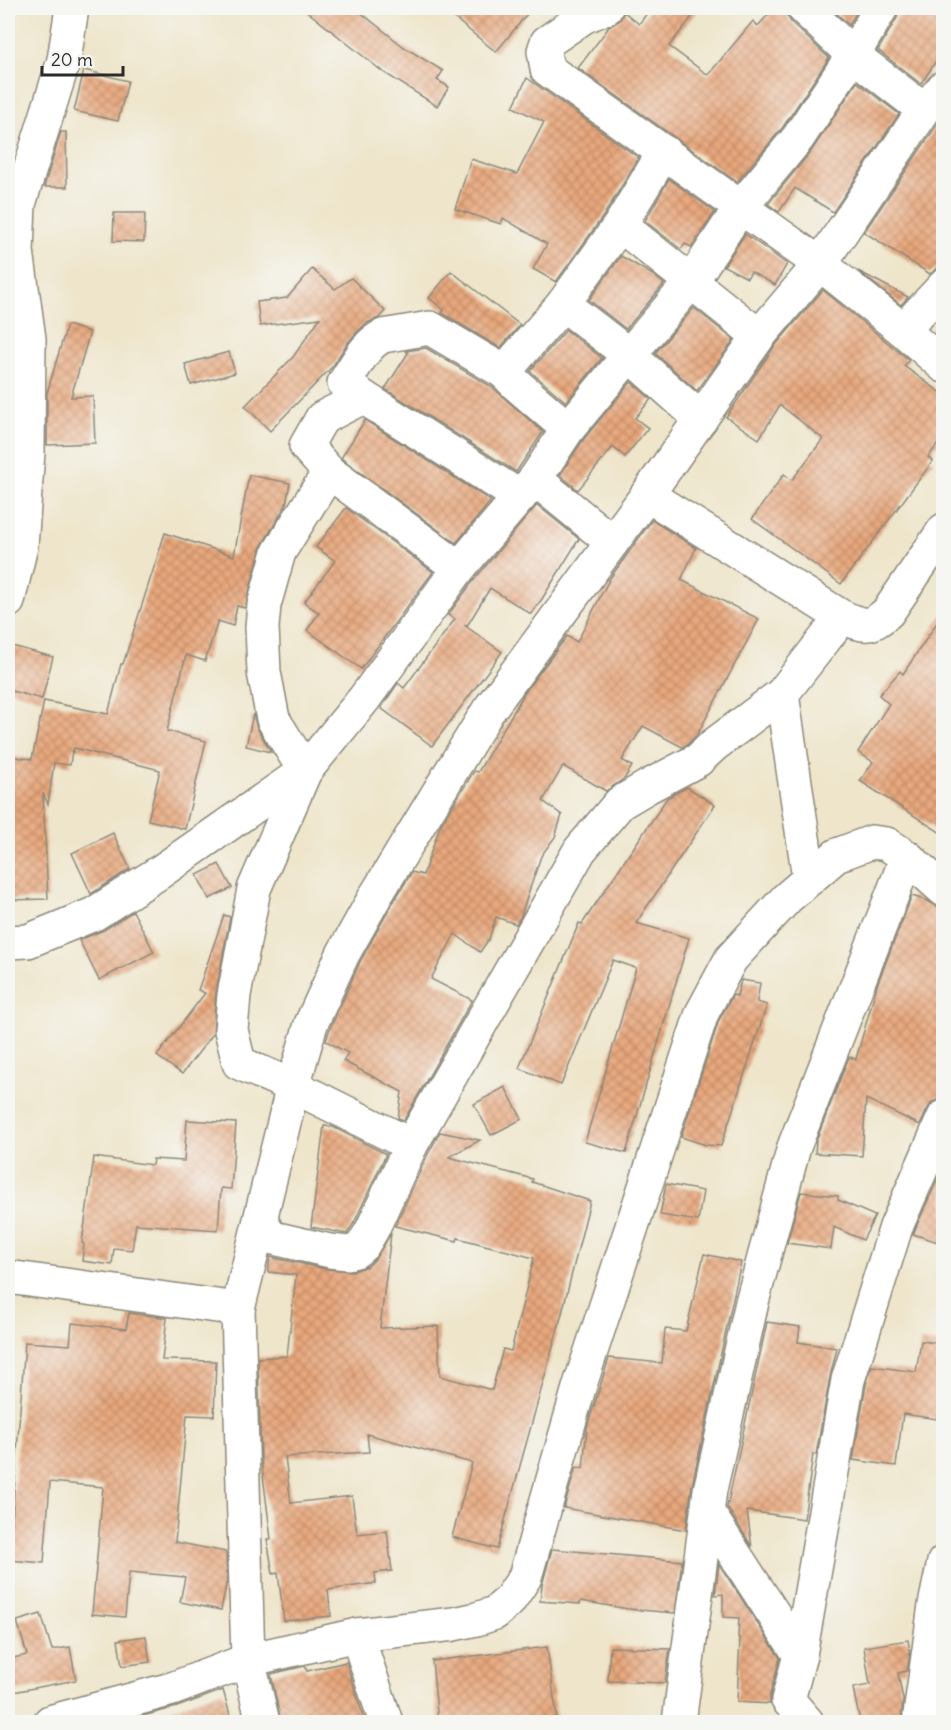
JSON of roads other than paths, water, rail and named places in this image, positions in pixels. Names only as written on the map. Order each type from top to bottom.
[{"type":"street","points":[[8,601],[21,546],[28,452],[29,339],[17,250],[19,204],[64,60],[72,8]]},
{"type":"street","points":[[606,8],[585,16],[547,42],[544,51],[547,69],[820,264],[944,366]]},
{"type":"street","points":[[263,1722],[248,1660],[238,1309],[293,1086],[311,1024],[343,954],[376,895],[488,711],[647,495],[759,336],[820,264],[934,99],[853,55],[804,8]]},
{"type":"street","points":[[8,942],[28,941],[94,914],[160,872],[305,771],[364,699],[459,568],[527,488],[568,429],[692,282],[740,208],[798,138],[881,8]]},
{"type":"street","points":[[504,372],[563,304],[620,225],[664,152]]},
{"type":"street","points":[[620,225],[759,336]]},
{"type":"street","points":[[903,330],[944,286]]},
{"type":"street","points":[[563,304],[629,355],[701,419]]},
{"type":"street","points":[[568,429],[517,386],[504,372],[430,328],[375,339],[344,383],[363,397],[527,488],[612,542]]},
{"type":"street","points":[[363,397],[322,418],[306,446],[329,472],[459,568]]},
{"type":"street","points":[[305,771],[273,719],[264,672],[262,627],[264,605],[279,552],[329,472]]},
{"type":"street","points":[[647,495],[842,616],[864,625],[876,623],[888,612],[944,530]]},
{"type":"street","points":[[261,1218],[269,1237],[348,1253],[356,1251],[363,1245],[411,1145],[580,850],[591,835],[620,803],[698,760],[714,745],[782,694],[842,616]]},
{"type":"street","points":[[782,694],[809,878]]},
{"type":"street","points":[[305,771],[254,889],[234,995],[231,1030],[239,1063],[293,1086],[411,1145]]},
{"type":"street","points":[[50,1722],[105,1715],[248,1660],[357,1635],[454,1624],[495,1613],[510,1601],[525,1577],[579,1388],[702,1013],[731,959],[809,878],[837,855],[872,842],[887,844],[907,857],[944,890]]},
{"type":"street","points":[[679,1722],[714,1471],[752,1302],[794,1147],[907,857]]},
{"type":"street","points":[[792,1715],[800,1655],[848,1380],[896,1227],[944,1117]]},
{"type":"street","points":[[8,1277],[238,1309]]},
{"type":"street","points":[[708,1513],[800,1655]]},
{"type":"street","points":[[919,1722],[935,1605],[944,1562]]},
{"type":"street","points":[[357,1635],[386,1722]]}]
